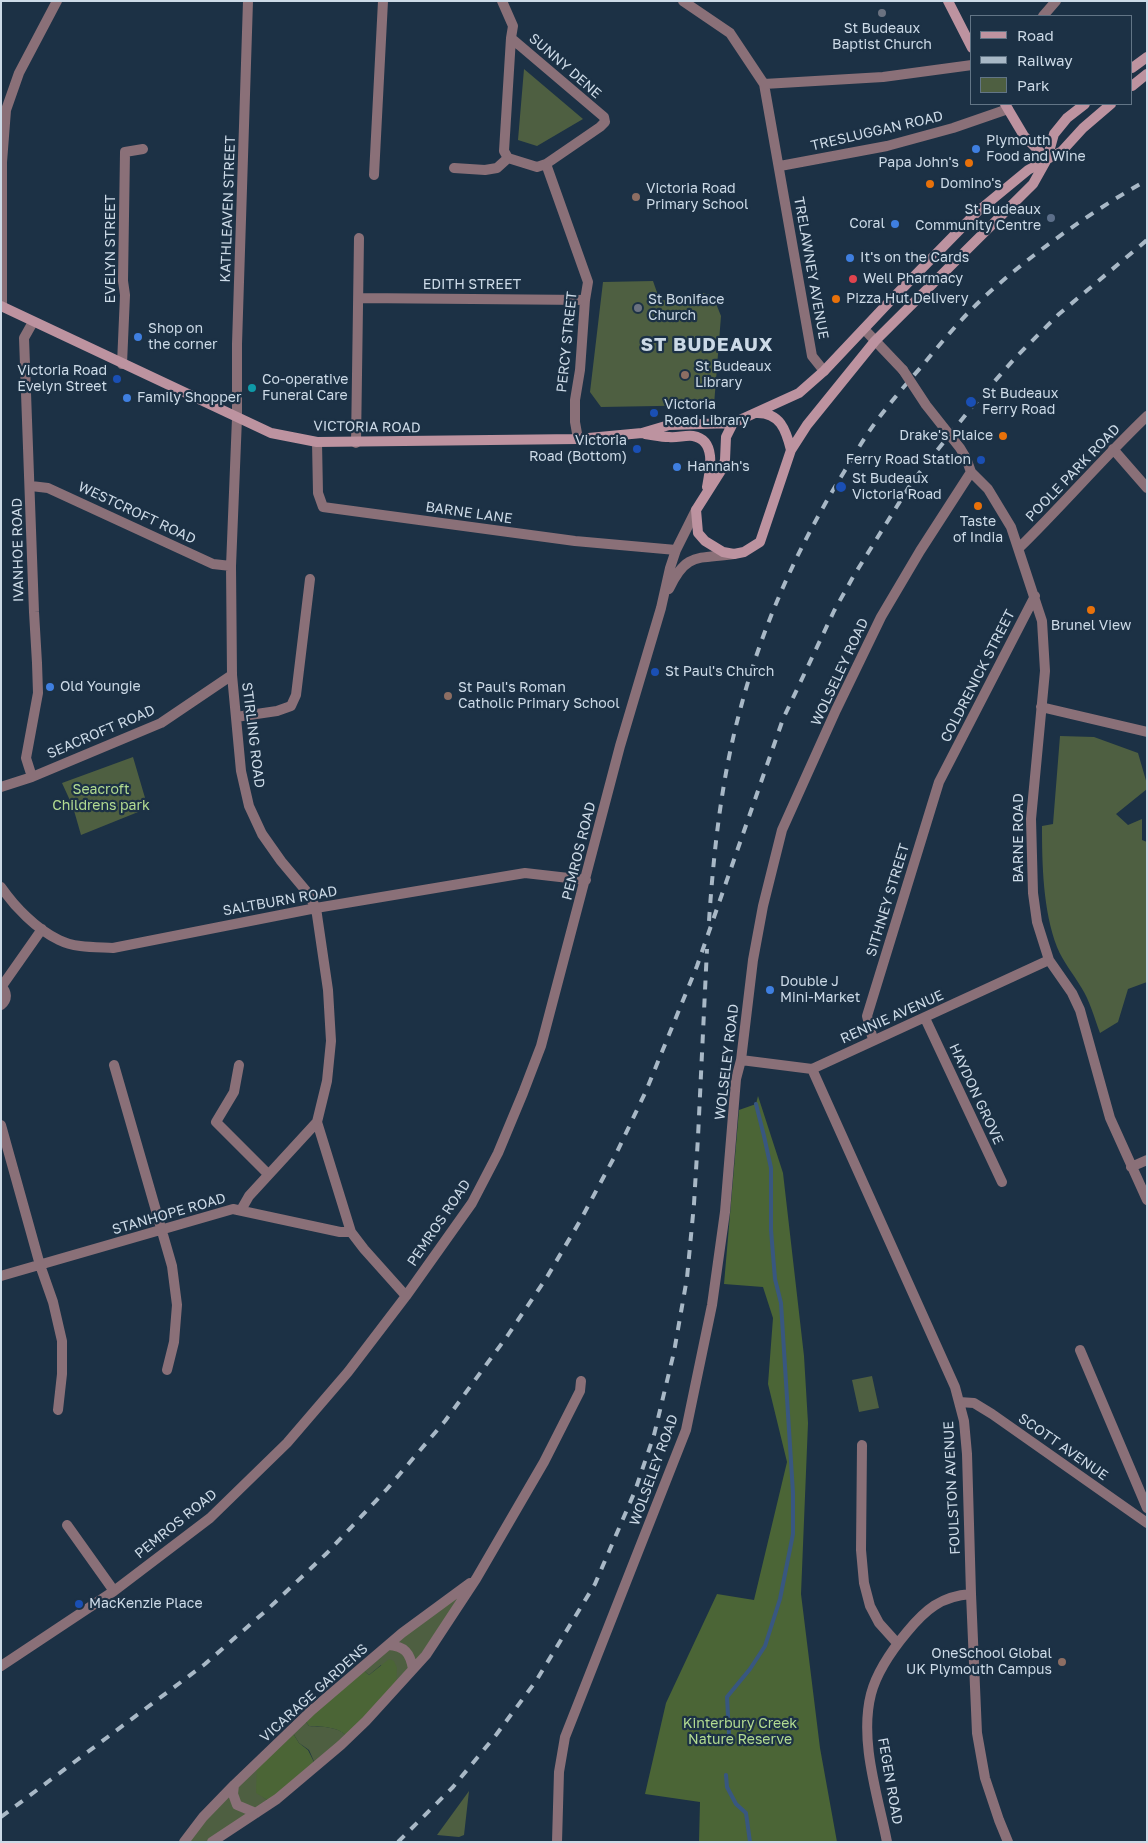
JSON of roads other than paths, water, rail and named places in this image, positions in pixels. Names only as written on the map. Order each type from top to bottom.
[{"type":"street","points":[[2,306],[2,162],[6,110],[19,73],[58,1]]},
{"type":"street","name":"KATHLEAVEN STREET","points":[[237,418],[237,344],[248,1]]},
{"type":"street","points":[[374,175],[383,1]]},
{"type":"street","name":"SUNNY DENE","points":[[502,1],[513,26],[504,152],[508,158]]},
{"type":"street","points":[[683,1],[730,34],[764,84],[883,77],[970,65]]},
{"type":"street","points":[[948,1],[970,44]]},
{"type":"street","points":[[1044,15],[1056,1]]},
{"type":"street","name":"SUNNY DENE","points":[[511,38],[604,117],[605,122],[600,127],[546,164]]},
{"type":"street","points":[[1133,67],[1147,56]]},
{"type":"street","points":[[1133,85],[1147,74]]},
{"type":"street","name":"TRELAWNEY AVENUE","points":[[764,84],[780,166],[812,356],[824,371]]},
{"type":"street","points":[[791,450],[806,425],[876,341],[914,300],[1033,184],[1046,159],[1054,134],[1067,118],[1083,105]]},
{"type":"street","points":[[752,414],[799,393],[824,371],[977,212],[1028,170],[1062,151],[1083,128],[1110,105]]},
{"type":"street","points":[[1007,107],[1024,136],[1046,159]]},
{"type":"street","name":"TRESLUGGAN ROAD","points":[[780,166],[888,146],[953,128],[1007,107]]},
{"type":"street","name":"EVELYN STREET","points":[[122,364],[125,295],[123,281],[125,152],[143,149]]},
{"type":"street","points":[[454,168],[485,170],[498,168],[508,158],[537,167],[546,164]]},
{"type":"street","name":"PERCY STREET","points":[[546,164],[588,282],[580,370],[575,400],[575,422],[578,439]]},
{"type":"street","points":[[356,443],[359,238]]},
{"type":"street","name":"EDITH STREET","points":[[359,298],[585,300]]},
{"type":"street","name":"VICTORIA ROAD","points":[[2,306],[32,322],[271,434],[317,442],[578,439],[642,433],[669,425],[733,423],[752,414]]},
{"type":"street","name":"IVANHOE ROAD","points":[[32,322],[24,338],[38,693],[26,758],[32,777]]},
{"type":"street","points":[[864,330],[903,370],[926,405],[960,448],[971,472]]},
{"type":"street","points":[[752,414],[771,414],[780,422],[791,450]]},
{"type":"street","name":"POOLE PARK ROAD","points":[[1019,548],[1147,416]]},
{"type":"street","name":"STIRLING ROAD","points":[[237,418],[231,566],[232,675],[241,771],[249,806],[262,834],[281,861],[307,892],[316,908],[328,990],[331,1041],[327,1081],[317,1122],[249,1196],[242,1210]]},
{"type":"street","name":"PEMROS ROAD","points":[[1,1666],[114,1591],[210,1518],[287,1443],[348,1372],[406,1296],[472,1203],[498,1153],[541,1046],[620,746],[661,608],[670,568],[676,550],[696,510],[722,469],[725,460],[726,437],[733,423]]},
{"type":"street","name":"VICTORIA ROAD","points":[[642,433],[669,437],[692,436],[700,438],[709,450],[711,458],[706,492]]},
{"type":"street","name":"BARNE LANE","points":[[317,442],[318,493],[323,507],[575,542],[676,550]]},
{"type":"street","points":[[1113,449],[1147,488]]},
{"type":"street","name":"PEMROS ROAD","points":[[661,608],[675,576],[680,568],[689,561],[695,558],[744,552],[760,542],[791,450]]},
{"type":"street","name":"BARNE ROAD","points":[[971,472],[988,489],[1011,528],[1042,621],[1044,671],[1031,814],[1033,893],[1037,922],[1049,960],[1072,994],[1080,1010],[1110,1118],[1147,1200]]},
{"type":"street","name":"WOLSELEY ROAD","points":[[557,1842],[559,1772],[565,1737],[686,1430],[712,1305],[725,1212],[736,1079],[741,1060],[753,960],[763,906],[782,830],[836,710],[881,617],[920,551],[971,472]]},
{"type":"street","name":"WESTCROFT ROAD","points":[[30,486],[48,488],[213,564],[231,566]]},
{"type":"street","points":[[696,510],[698,533],[705,541],[723,552],[734,554]]},
{"type":"street","points":[[236,717],[278,711],[291,706],[296,694],[309,584],[298,588]]},
{"type":"street","name":"COLDRENICK STREET","points":[[945,770],[1035,596]]},
{"type":"street","name":"SEACROFT ROAD","points":[[1,787],[32,777],[161,723],[232,675]]},
{"type":"street","points":[[1041,707],[1147,732]]},
{"type":"street","name":"SITHNEY STREET","points":[[873,1040],[867,1016],[939,782],[945,770]]},
{"type":"street","name":"SALTBURN ROAD","points":[[1,887],[22,912],[59,940],[83,946],[113,948],[316,908],[525,873],[586,880]]},
{"type":"street","points":[[1,1005],[5,1002],[7,996],[1,986],[42,929]]},
{"type":"street","name":"RENNIE AVENUE","points":[[812,1069],[1049,960]]},
{"type":"street","name":"HAYDON GROVE","points":[[925,1018],[1002,1182]]},
{"type":"street","points":[[741,1060],[812,1069]]},
{"type":"street","points":[[114,1065],[172,1266],[177,1305],[174,1342],[167,1370]]},
{"type":"street","points":[[238,1065],[234,1092],[216,1122],[268,1174]]},
{"type":"street","name":"FOULSTON AVENUE","points":[[812,1069],[955,1386],[960,1402],[967,1454],[977,1733],[985,1778],[1008,1842]]},
{"type":"street","points":[[317,1122],[351,1232],[406,1296]]},
{"type":"street","points":[[1,1125],[40,1265],[54,1302],[62,1341],[62,1374],[58,1410]]},
{"type":"street","points":[[1131,1167],[1147,1160]]},
{"type":"street","name":"STANHOPE ROAD","points":[[1,1276],[233,1209],[340,1232],[351,1232]]},
{"type":"street","points":[[1080,1350],[1147,1508]]},
{"type":"street","name":"VICARAGE GARDENS","points":[[212,1842],[276,1799],[344,1742],[366,1721],[426,1655],[476,1579],[544,1462],[580,1391],[581,1381]]},
{"type":"street","name":"SCOTT AVENUE","points":[[960,1402],[974,1403],[992,1414],[1146,1519]]},
{"type":"street","points":[[862,1445],[861,1550],[864,1583],[870,1606],[879,1623],[897,1643]]},
{"type":"street","points":[[67,1525],[114,1591]]},
{"type":"street","name":"VICARAGE GARDENS","points":[[184,1842],[203,1817],[234,1785],[312,1710],[388,1645],[476,1579]]},
{"type":"street","name":"FEGEN ROAD","points":[[887,1842],[868,1747],[867,1724],[871,1694],[883,1666],[897,1643],[917,1620],[931,1608],[955,1595],[971,1594]]},
{"type":"street","points":[[388,1645],[395,1645],[407,1651],[413,1669]]},
{"type":"street","points":[[234,1785],[233,1794],[237,1805],[256,1813]]},
{"type":"waterway","points":[[729,1734],[727,1697],[750,1669],[765,1646],[780,1599],[793,1534],[793,1493],[781,1303],[775,1279],[771,1230],[771,1168],[756,1104]]},
{"type":"waterway","points":[[726,1775],[727,1787],[736,1804],[746,1813],[750,1842]]},
{"type":"railway","points":[[709,921],[713,866],[724,784],[742,703],[772,613],[798,555],[828,499],[881,415],[958,323],[1020,266],[1061,235],[1147,180]]},
{"type":"railway","points":[[1,1817],[205,1664],[269,1608],[327,1553],[387,1489],[445,1421],[508,1335],[547,1277],[580,1221],[617,1152],[646,1091],[697,966],[783,719],[834,611],[853,577],[912,482],[971,408],[1016,357],[1059,314],[1147,240]]},
{"type":"railway","points":[[398,1842],[453,1787],[496,1735],[536,1681],[595,1584],[635,1491],[654,1435],[674,1352],[687,1278],[694,1204],[707,949]]},
{"type":"place","name":"St Budeaux Baptist Church","points":[[882,13]]},
{"type":"place","name":"Plymouth Food and Wine","points":[[976,149]]},
{"type":"place","name":"Papa John's","points":[[969,163]]},
{"type":"place","name":"Domino's","points":[[930,184]]},
{"type":"place","name":"Victoria Road Primary School","points":[[636,197]]},
{"type":"place","name":"St Budeaux Community Centre","points":[[1051,218]]},
{"type":"place","name":"Coral","points":[[895,224]]},
{"type":"place","name":"It's on the Cards","points":[[850,258]]},
{"type":"place","name":"Well Pharmacy","points":[[853,279]]},
{"type":"place","name":"Pizza Hut Delivery","points":[[836,299]]},
{"type":"place","name":"St Boniface Church","points":[[638,308]]},
{"type":"place","name":"Shop on the corner","points":[[138,337]]},
{"type":"place","name":"St Budeaux Library","points":[[685,375]]},
{"type":"place","name":"Victoria Road Evelyn Street","points":[[117,379]]},
{"type":"place","name":"Co-operative Funeral Care","points":[[252,388]]},
{"type":"place","name":"Family Shopper","points":[[127,398]]},
{"type":"place","name":"St Budeaux Ferry Road","points":[[971,402]]},
{"type":"place","name":"Victoria Road Library","points":[[654,413]]},
{"type":"place","name":"Drake's Plaice","points":[[1003,436]]},
{"type":"place","name":"Victoria Road (Bottom)","points":[[637,449]]},
{"type":"place","name":"Ferry Road Station","points":[[981,460]]},
{"type":"place","name":"Hannah's","points":[[677,467]]},
{"type":"place","name":"St Budeaux Victoria Road","points":[[841,487]]},
{"type":"place","name":"Taste of India","points":[[978,506]]},
{"type":"place","name":"Brunel View","points":[[1091,610]]},
{"type":"place","name":"St Paul's Church","points":[[655,672]]},
{"type":"place","name":"Old Youngie","points":[[50,687]]},
{"type":"place","name":"St Paul's Roman Catholic Primary School","points":[[448,696]]},
{"type":"place","name":"Double J Mini-Market","points":[[770,990]]},
{"type":"place","name":"MacKenzie Place","points":[[79,1604]]},
{"type":"place","name":"OneSchool Global UK Plymouth Campus","points":[[1062,1662]]},
{"type":"district","name":"ST BUDEAUX","points":[[707,345]]},
{"type":"park label","name":"Seacroft Childrens park","points":[[101,798]]},
{"type":"park label","name":"Kinterbury Creek Nature Reserve","points":[[740,1732]]}]
